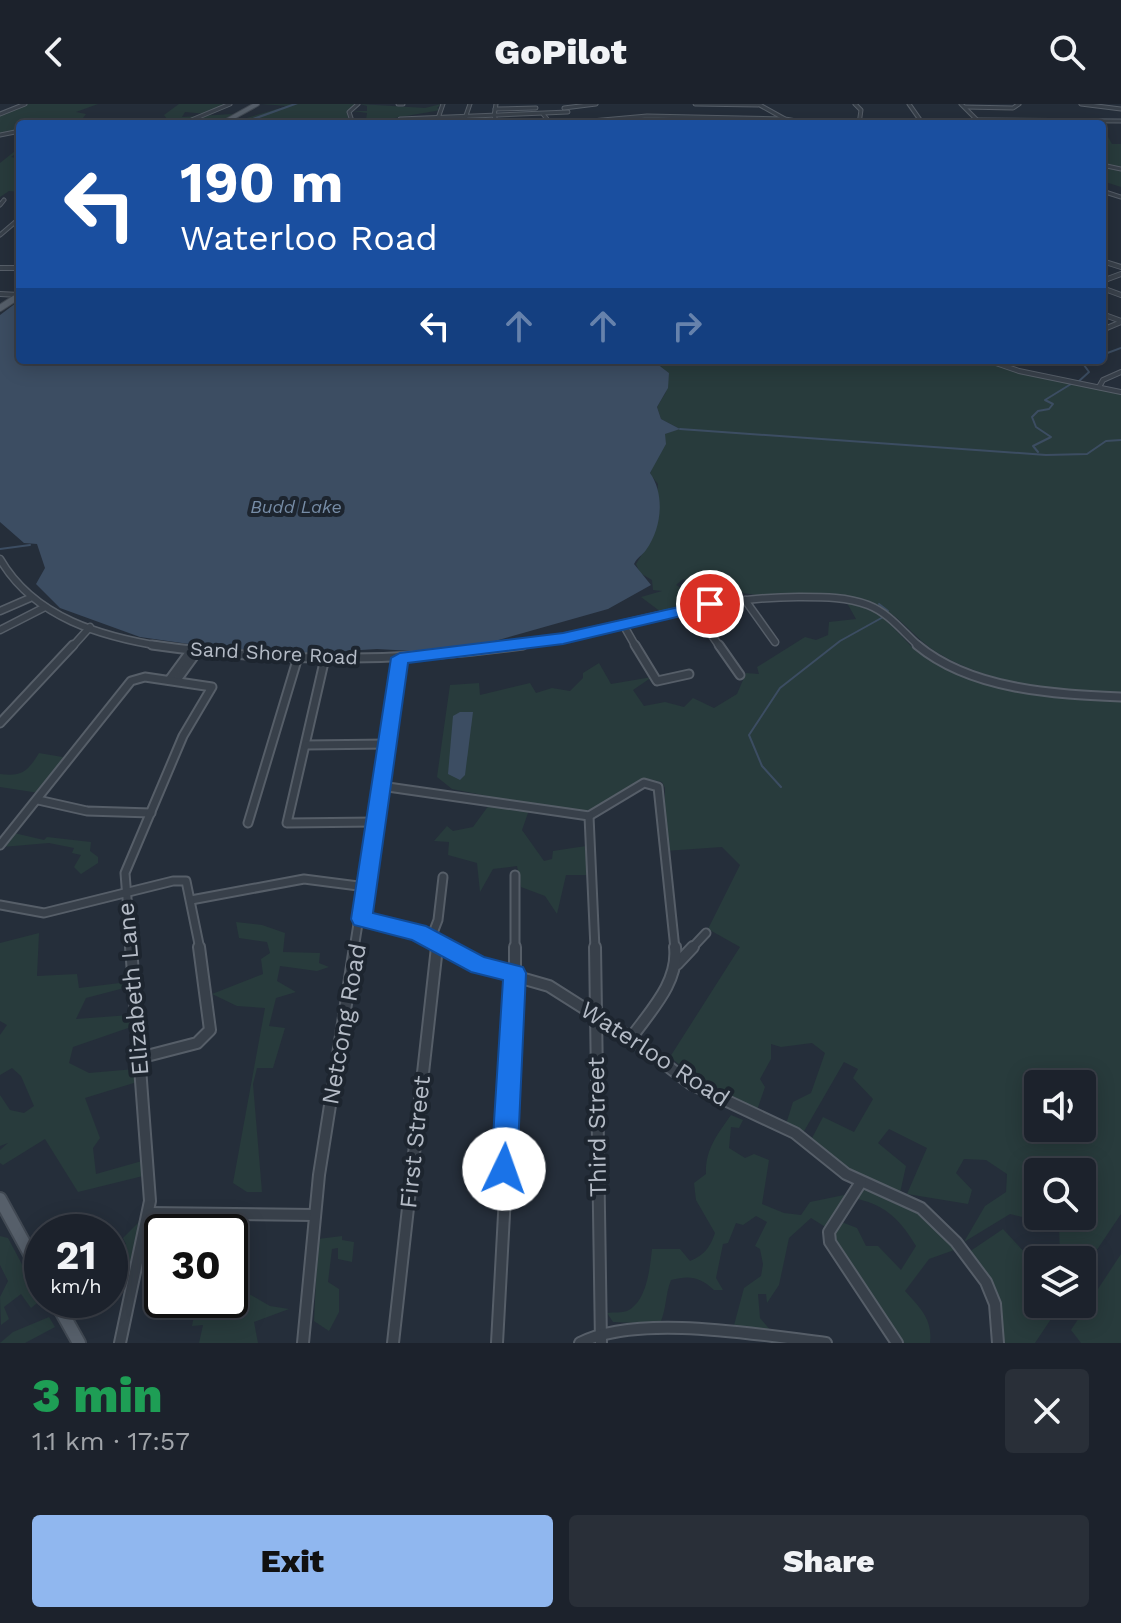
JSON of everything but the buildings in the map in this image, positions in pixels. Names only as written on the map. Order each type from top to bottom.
[{"type":"main road","points":[[228,120],[257,104]]},
{"type":"main road","points":[[0,1199],[24,1243]]},
{"type":"main road","points":[[65,1318],[79,1343]]},
{"type":"street","points":[[0,114],[25,104]]},
{"type":"street","points":[[192,120],[230,104]]},
{"type":"street","points":[[352,120],[349,112],[358,104]]},
{"type":"street","points":[[438,120],[443,104]]},
{"type":"street","points":[[465,120],[470,104]]},
{"type":"street","points":[[562,106],[596,104]]},
{"type":"street","points":[[695,104],[758,104],[785,119]]},
{"type":"street","points":[[963,106],[1013,108],[1019,104]]},
{"type":"street","points":[[1081,104],[1121,109]]},
{"type":"street","points":[[496,120],[495,107],[534,106],[549,120]]},
{"type":"street","points":[[562,106],[577,120]]},
{"type":"street","points":[[963,106],[977,120]]},
{"type":"street","points":[[400,119],[568,112]]},
{"type":"street","points":[[630,117],[636,120]]},
{"type":"street","points":[[605,120],[630,117],[791,120]]},
{"type":"street","points":[[0,141],[7,137],[2,134]]},
{"type":"street","points":[[0,205],[4,200]]},
{"type":"street","points":[[0,235],[16,221]]},
{"type":"street","points":[[998,364],[1121,392]]},
{"type":"street","points":[[1099,387],[1104,380],[1121,372]]},
{"type":"street","name":"Sand Shore Road","points":[[1,562],[30,598],[45,607],[90,627],[195,650],[298,657],[400,658],[549,641],[624,626],[692,607],[745,600],[822,597],[851,600],[887,614],[933,657],[969,673],[1044,691],[1121,697]]},
{"type":"street","points":[[0,611],[30,598]]},
{"type":"street","points":[[745,600],[775,642]]},
{"type":"street","points":[[0,630],[45,607]]},
{"type":"street","points":[[692,607],[740,675]]},
{"type":"street","points":[[624,626],[659,682],[689,674]]},
{"type":"street","points":[[0,723],[90,627]]},
{"type":"street","points":[[0,845],[129,683],[143,677],[173,680],[195,650]]},
{"type":"street","points":[[248,823],[298,657]]},
{"type":"street","points":[[325,658],[287,823],[376,822]]},
{"type":"street","name":"Netcong Road","points":[[303,1343],[314,1215],[400,658]]},
{"type":"street","name":"Elizabeth Lane","points":[[120,1343],[149,1213],[124,893],[125,873],[183,736],[213,689],[208,685],[173,680]]},
{"type":"street","points":[[306,745],[388,744]]},
{"type":"street","points":[[381,786],[589,816],[641,784],[651,783],[659,789],[677,964]]},
{"type":"street","points":[[38,800],[87,811],[151,813]]},
{"type":"street","name":"Third Street","points":[[589,816],[597,1016],[595,1065],[601,1337]]},
{"type":"street","points":[[497,1343],[515,973],[515,875]]},
{"type":"street","name":"First Street","points":[[393,1343],[443,877]]},
{"type":"street","points":[[191,900],[304,879],[366,887]]},
{"type":"street","points":[[0,905],[44,913],[183,880],[191,900],[210,1027],[207,1036],[197,1043],[139,1058]]},
{"type":"street","name":"Waterloo Road","points":[[361,919],[435,940],[479,966],[515,973],[549,986],[631,1038],[691,1084],[795,1133],[836,1168],[861,1182],[915,1203],[956,1242],[991,1293],[998,1343]]},
{"type":"street","points":[[631,1038],[666,989],[677,964],[706,933]]},
{"type":"street","points":[[861,1182],[828,1235],[835,1252],[897,1343]]},
{"type":"street","points":[[149,1213],[314,1215]]},
{"type":"street","points":[[580,1343],[601,1337],[676,1329],[759,1334],[826,1343]]},
{"type":"shaded area","points":[[28,104],[98,104],[76,112],[86,114],[83,118],[86,120],[16,120],[16,131],[0,133],[0,116]]},
{"type":"shaded area","points":[[179,104],[227,104],[207,114],[185,112],[182,117],[233,114],[223,120],[165,120],[164,115]]},
{"type":"shaded area","points":[[261,104],[357,104],[347,112],[348,118],[341,120],[240,120],[287,106]]},
{"type":"shaded area","points":[[360,104],[425,108],[441,104],[437,108],[441,110],[383,120],[366,120],[367,113],[353,111],[367,111],[367,106]]},
{"type":"shaded area","points":[[1106,135],[1112,144],[1121,144],[1121,187],[1106,182]]},
{"type":"shaded area","points":[[16,150],[11,157],[16,158],[16,192],[9,191],[0,197],[0,163]]},
{"type":"shaded area","points":[[657,364],[997,364],[1015,371],[1121,392],[1121,695],[1050,688],[980,672],[938,653],[889,612],[854,599],[738,592],[742,599],[712,602],[704,589],[683,579],[676,585],[687,591],[700,591],[707,599],[661,612],[641,597],[662,591],[653,590],[652,580],[640,573],[636,564],[654,535],[658,484],[650,474],[665,434],[678,428],[661,419],[657,407],[666,392],[669,373]]},
{"type":"shaded area","points":[[847,603],[876,613],[919,653],[952,672],[1023,692],[1121,700],[1121,1214],[1096,1251],[1096,1246],[1060,1246],[1059,1230],[1096,1230],[1096,1158],[1024,1158],[1024,1217],[1010,1214],[964,1242],[985,1206],[1006,1192],[1007,1174],[986,1160],[964,1159],[956,1173],[972,1190],[968,1204],[907,1194],[927,1148],[889,1129],[878,1143],[906,1166],[900,1193],[846,1171],[811,1140],[823,1117],[854,1132],[873,1099],[853,1078],[858,1069],[844,1062],[803,1133],[786,1124],[793,1102],[811,1093],[825,1053],[812,1043],[781,1047],[771,1044],[771,1059],[760,1079],[765,1087],[757,1110],[696,1078],[670,1057],[740,947],[708,929],[740,865],[722,847],[665,851],[665,788],[662,782],[649,779],[582,815],[452,789],[437,777],[450,685],[479,683],[480,695],[530,683],[536,693],[552,688],[570,691],[583,678],[583,673],[599,663],[611,684],[652,677],[633,690],[644,706],[665,702],[684,707],[693,698],[714,708],[737,694],[746,673],[759,674],[757,667],[805,637],[816,640],[828,635],[829,622],[856,619]]},
{"type":"shaded area","points":[[39,753],[68,758],[39,793],[0,787],[0,774],[14,775],[24,771]]},
{"type":"shaded area","points":[[489,805],[529,810],[522,830],[544,861],[552,859],[553,851],[586,846],[591,875],[566,875],[557,914],[545,896],[521,887],[517,866],[493,869],[480,892],[477,863],[448,855],[449,842],[434,841],[447,826],[453,831],[473,827]]},
{"type":"shaded area","points":[[14,833],[44,840],[47,837],[91,842],[90,851],[98,857],[98,863],[81,874],[74,867],[81,855],[72,853],[74,848],[49,843],[2,847]]},
{"type":"shaded area","points":[[236,922],[262,925],[285,933],[283,952],[320,953],[319,963],[329,967],[317,971],[280,966],[277,981],[296,992],[276,998],[269,1026],[285,1028],[273,1068],[257,1068],[253,1084],[262,1192],[247,1192],[233,1183],[265,1008],[237,1006],[212,994],[263,974],[261,959],[270,953],[267,942],[239,938]]},
{"type":"shaded area","points":[[39,933],[37,976],[77,974],[79,988],[128,982],[128,987],[86,998],[76,1019],[130,1015],[131,1027],[73,1047],[69,1063],[89,1073],[135,1069],[137,1082],[85,1098],[100,1138],[93,1148],[96,1174],[142,1161],[143,1176],[78,1192],[45,1139],[3,1165],[0,1163],[0,1150],[8,1143],[0,1146],[0,1095],[10,1110],[24,1113],[34,1106],[21,1076],[12,1068],[0,1075],[0,1035],[7,1025],[0,1021],[0,943]]},
{"type":"shaded area","points":[[731,1115],[743,1120],[739,1128],[731,1127],[729,1148],[745,1158],[754,1154],[769,1160],[762,1204],[784,1213],[801,1215],[810,1202],[849,1194],[827,1228],[811,1218],[789,1238],[779,1285],[767,1303],[766,1294],[758,1294],[760,1318],[771,1331],[733,1329],[744,1288],[761,1276],[763,1264],[760,1249],[755,1246],[767,1222],[756,1216],[743,1225],[736,1223],[728,1243],[723,1244],[716,1278],[723,1290],[714,1290],[694,1278],[671,1280],[660,1324],[613,1322],[607,1313],[627,1311],[639,1300],[646,1283],[652,1249],[680,1249],[690,1261],[711,1243],[715,1233],[696,1200],[694,1183],[706,1174],[710,1150]]},
{"type":"shaded area","points":[[862,1187],[915,1210],[957,1249],[929,1259],[905,1291],[927,1320],[930,1343],[904,1343],[835,1246],[834,1232],[839,1221],[857,1228],[866,1246],[878,1246],[901,1270],[916,1246],[892,1216],[858,1199]]},
{"type":"shaded area","points":[[143,1218],[128,1277],[128,1233]]},
{"type":"shaded area","points":[[1003,1229],[1024,1252],[1024,1318],[1052,1318],[1035,1343],[1003,1343],[996,1292],[969,1252]]},
{"type":"shaded area","points":[[0,1236],[8,1238],[24,1268],[24,1298],[21,1294],[4,1307],[9,1319],[1,1325],[0,1297],[8,1281],[0,1265]]},
{"type":"shaded area","points":[[342,1236],[342,1240],[354,1242],[352,1262],[338,1259],[338,1248],[332,1249],[328,1282],[339,1289],[339,1312],[329,1331],[314,1321],[318,1239]]},
{"type":"shaded area","points":[[1121,1254],[1121,1343],[1081,1343],[1071,1330],[1079,1318],[1096,1318],[1096,1292]]},
{"type":"shaded area","points":[[248,1293],[270,1306],[289,1309],[254,1322],[258,1343],[199,1343],[203,1325],[192,1326],[194,1318],[248,1318]]},
{"type":"shaded area","points":[[47,1318],[55,1327],[25,1343],[0,1343],[13,1332]]},
{"type":"water","name":"Budd Lake","points":[[16,303],[16,364],[657,364],[669,373],[668,388],[657,407],[661,419],[680,429],[665,434],[666,444],[650,473],[658,491],[660,511],[651,541],[634,564],[651,585],[608,609],[488,643],[412,651],[377,649],[297,654],[210,647],[140,637],[60,608],[36,584],[45,568],[37,544],[24,543],[0,522],[0,315]]},
{"type":"water","points":[[460,712],[473,712],[465,775],[460,780],[448,774],[453,716]]},
{"type":"waterway","points":[[250,120],[296,104]]},
{"type":"waterway","points":[[1106,354],[1121,348]]},
{"type":"waterway","points":[[1078,382],[1089,372],[1085,364]]},
{"type":"waterway","points":[[1038,452],[1033,446],[1051,437],[1036,427],[1032,417],[1038,411],[1049,409],[1053,404],[1045,400],[1071,384]]},
{"type":"waterway","points":[[680,429],[1046,455],[1087,454],[1106,441],[1121,440]]},
{"type":"waterway","points":[[0,549],[30,545]]},
{"type":"waterway","points":[[879,604],[888,611]]},
{"type":"waterway","points":[[781,787],[762,766],[749,735],[780,688],[840,641],[885,616]]},
{"type":"route","points":[[504,1169],[515,973],[479,966],[435,939],[418,933],[361,919],[400,658],[563,638],[710,604]]}]
